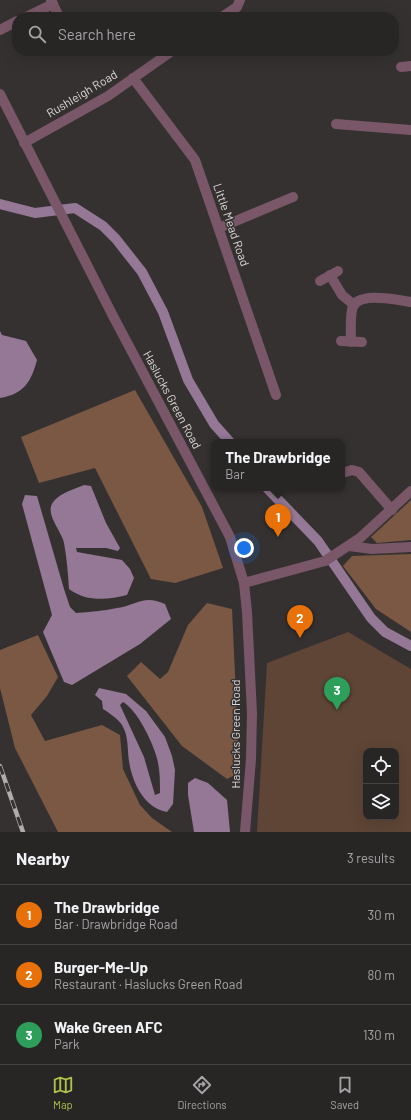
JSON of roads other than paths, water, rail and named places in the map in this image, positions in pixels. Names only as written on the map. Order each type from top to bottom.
[{"type":"street","points":[[230,12],[237,7],[240,0]]},
{"type":"street","points":[[35,12],[52,2],[57,12]]},
{"type":"street","points":[[0,30],[12,24]]},
{"type":"street","name":"Rushleigh Road","points":[[24,143],[108,96],[165,56]]},
{"type":"street","name":"Little Mead Road","points":[[133,78],[195,160],[276,395]]},
{"type":"street","name":"Haslucks Green Road","points":[[0,94],[113,316],[230,537],[244,583],[252,713],[245,832]]},
{"type":"street","points":[[336,124],[411,130]]},
{"type":"street","points":[[219,228],[293,197]]},
{"type":"street","points":[[320,281],[334,273],[342,295],[354,304]]},
{"type":"street","points":[[351,342],[352,309],[354,304],[359,300],[368,298],[411,302]]},
{"type":"street","points":[[345,472],[352,470],[359,472],[392,510]]},
{"type":"street","points":[[244,583],[319,564],[349,546],[392,510],[411,491]]},
{"type":"street","points":[[349,546],[372,549],[411,547]]},
{"type":"waterway","points":[[0,204],[35,213],[75,208],[103,226],[116,239],[142,272],[163,312],[188,380],[214,424],[227,439]]},
{"type":"waterway","points":[[270,491],[318,541],[371,618],[385,632],[411,646]]},
{"type":"railway","points":[[0,766],[23,832]]},
{"type":"place","name":"The Drawbridge","points":[[278,537]]},
{"type":"place","name":"Burger-Me-Up","points":[[300,638]]},
{"type":"place","name":"Wake Green AFC","points":[[337,710]]}]
